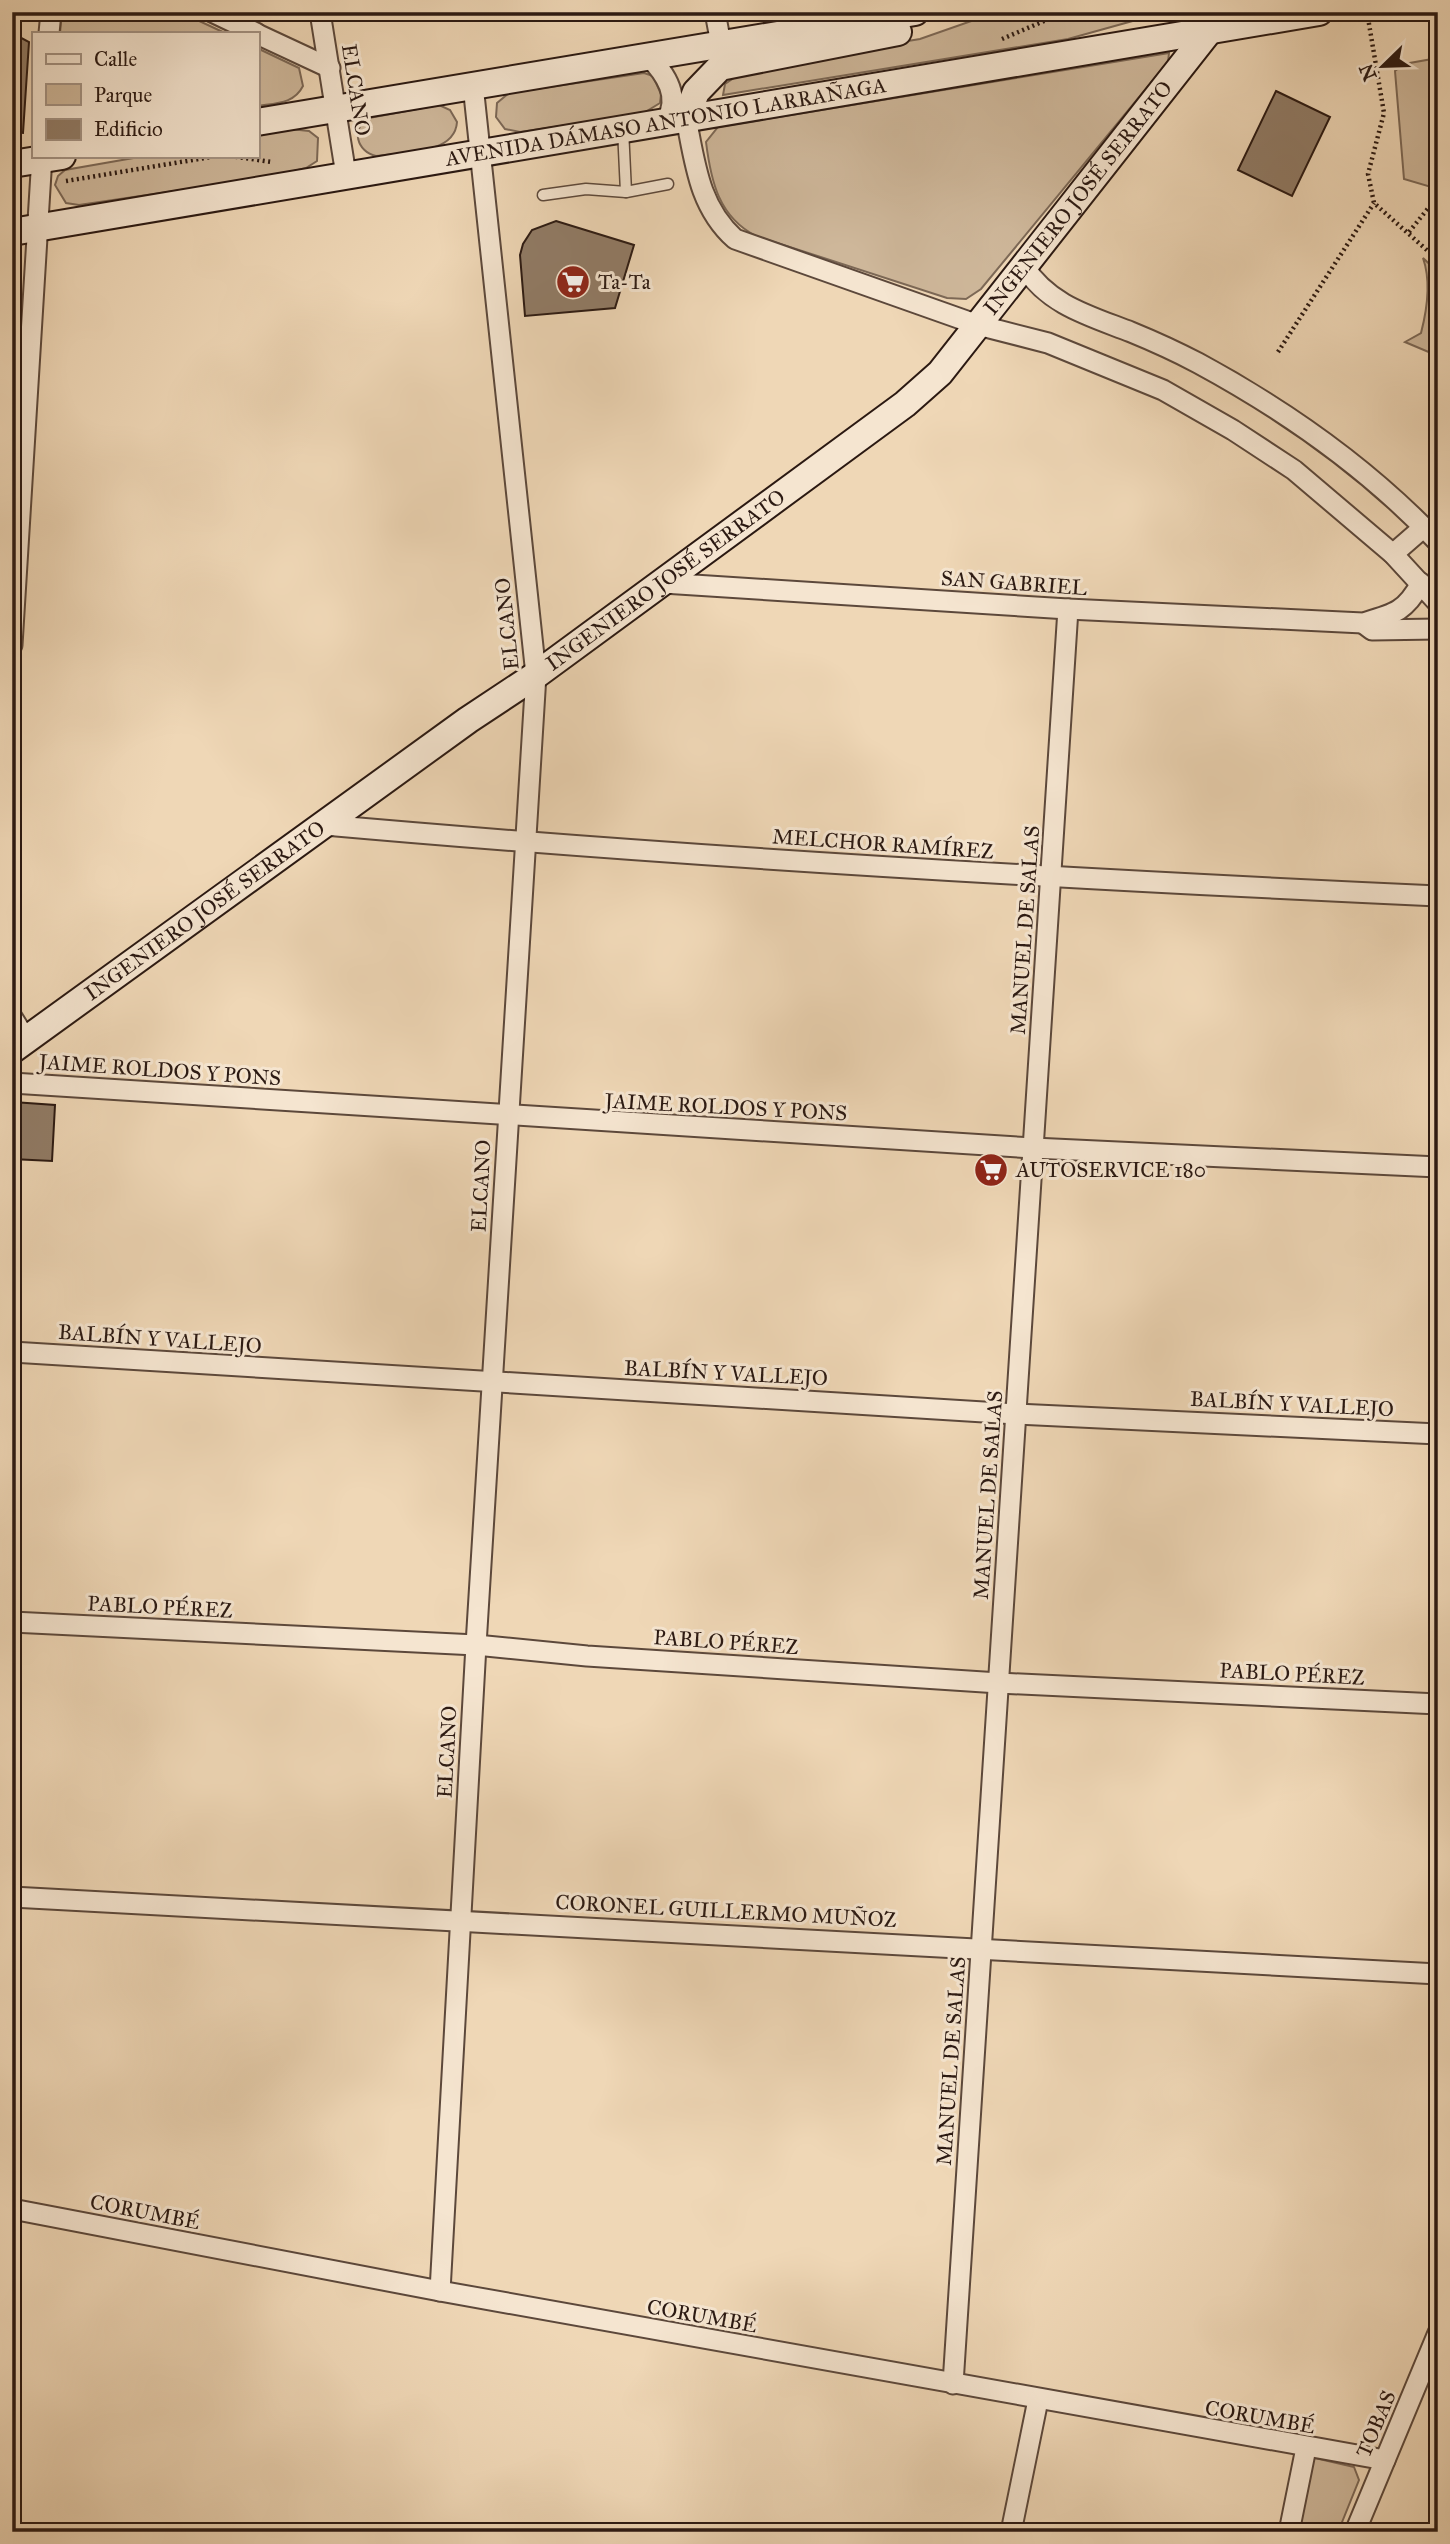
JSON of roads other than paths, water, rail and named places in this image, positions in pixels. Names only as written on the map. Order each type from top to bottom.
[{"type":"street","points":[[49,32],[51,12]]},
{"type":"street","points":[[212,12],[253,32]]},
{"type":"street","name":"ELCANO","points":[[320,12],[346,175]]},
{"type":"street","points":[[715,12],[721,44]]},
{"type":"street","points":[[259,122],[915,12]]},
{"type":"street","points":[[676,120],[696,92],[720,66],[897,33],[920,12]]},
{"type":"street","name":"INGENIERO JOSÉ SERRATO","points":[[17,1035],[325,825],[468,720],[536,675],[663,583],[905,404],[940,373],[1224,12]]},
{"type":"street","name":"AVENIDA DÁMASO ANTONIO LARRAÑAGA","points":[[12,232],[481,151],[1208,33],[1319,12]]},
{"type":"street","points":[[259,35],[330,68]]},
{"type":"street","points":[[648,56],[668,80],[676,120],[708,208],[720,226],[735,239],[978,325],[1048,343],[1163,390],[1294,470],[1394,554],[1438,603]]},
{"type":"street","name":"ELCANO","points":[[440,2291],[476,1645],[536,675],[473,85]]},
{"type":"street","points":[[12,164],[44,158]]},
{"type":"street","points":[[12,645],[41,186],[49,158]]},
{"type":"street","points":[[1024,266],[1046,293],[1075,311],[1184,357],[1252,394],[1334,449],[1438,542]]},
{"type":"street","points":[[1394,554],[1424,527]]},
{"type":"street","name":"SAN GABRIEL","points":[[663,583],[1068,609],[1363,623],[1395,614],[1410,603],[1421,583]]},
{"type":"street","name":"MANUEL DE SALAS","points":[[953,2384],[1068,609]]},
{"type":"street","name":"SAN GABRIEL","points":[[1363,623],[1372,630],[1438,629]]},
{"type":"street","name":"MELCHOR RAMÍREZ","points":[[325,825],[526,843],[1051,878],[1438,896]]},
{"type":"street","name":"JAIME ROLDOS Y PONS","points":[[12,1083],[508,1117],[1033,1148],[1438,1167]]},
{"type":"street","name":"BALBÍN Y VALLEJO","points":[[12,1352],[1016,1414],[1438,1434]]},
{"type":"street","name":"PABLO PÉREZ","points":[[12,1622],[476,1645],[587,1656],[999,1683],[1438,1704]]},
{"type":"street","name":"CORONEL GUILLERMO MUÑOZ","points":[[12,1897],[981,1947],[1438,1974]]},
{"type":"street","name":"CORUMBÉ","points":[[12,2209],[440,2291],[1385,2460]]},
{"type":"street","name":"TOBAS","points":[[1354,2532],[1438,2333]]},
{"type":"street","points":[[1012,2532],[1038,2400]]},
{"type":"street","points":[[1289,2532],[1306,2448]]},
{"type":"lane","points":[[623,128],[626,192]]},
{"type":"lane","points":[[543,195],[586,189],[626,192],[668,184]]},
{"type":"place","name":"Ta-Ta","points":[[573,282]]},
{"type":"place","name":"AUTOSERVICE 180","points":[[991,1170]]}]
